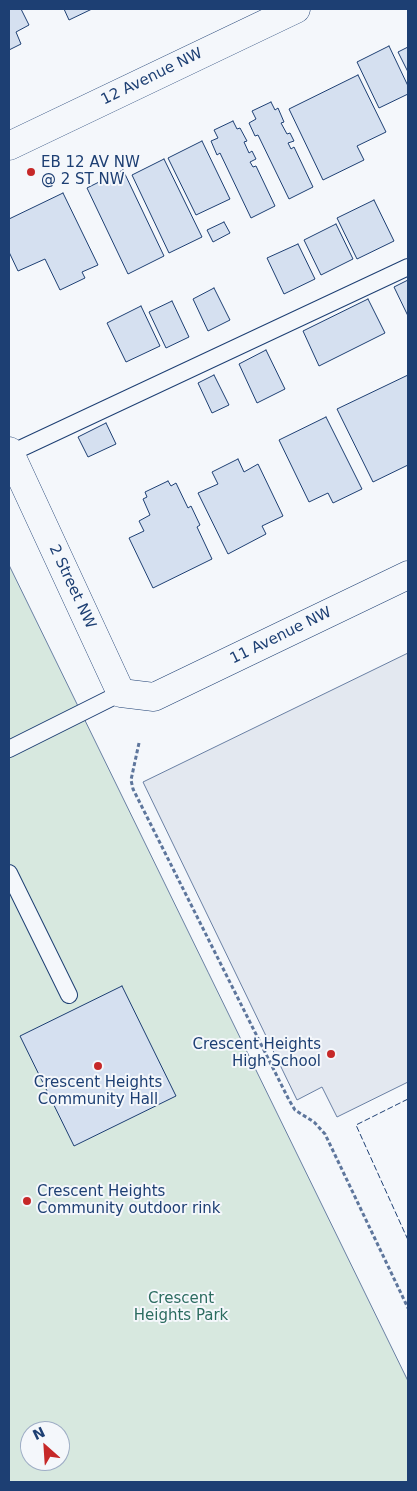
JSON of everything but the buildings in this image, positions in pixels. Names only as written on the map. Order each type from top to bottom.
[{"type":"street","name":"12 Avenue NW","points":[[9,146],[296,9]]},
{"type":"street","name":"2 Street NW","points":[[9,453],[120,693]]},
{"type":"street","name":"11 Avenue NW","points":[[120,693],[154,696],[408,575]]},
{"type":"lane","points":[[9,453],[408,267]]},
{"type":"lane","points":[[9,749],[120,693]]},
{"type":"lane","points":[[9,873],[69,995]]},
{"type":"path","points":[[139,744],[131,780],[133,789],[295,1110],[314,1122],[325,1134],[408,1308]]},
{"type":"green space","name":"Crescent Heights Park","points":[[9,565],[408,1381],[408,1482],[9,1482]]},
{"type":"shaded area","name":"Crescent Heights High School","points":[[408,653],[408,1082],[337,1117],[322,1087],[297,1100],[143,782]]},
{"type":"fence","points":[[408,1099],[356,1125],[408,1240]]},
{"type":"place","name":"EB 12 AV NW @ 2 ST NW","points":[[31,172]]},
{"type":"place","name":"Crescent Heights High School","points":[[331,1054]]},
{"type":"place","name":"Crescent Heights Community Hall","points":[[98,1066]]},
{"type":"place","name":"Crescent Heights Community outdoor rink","points":[[27,1201]]}]
